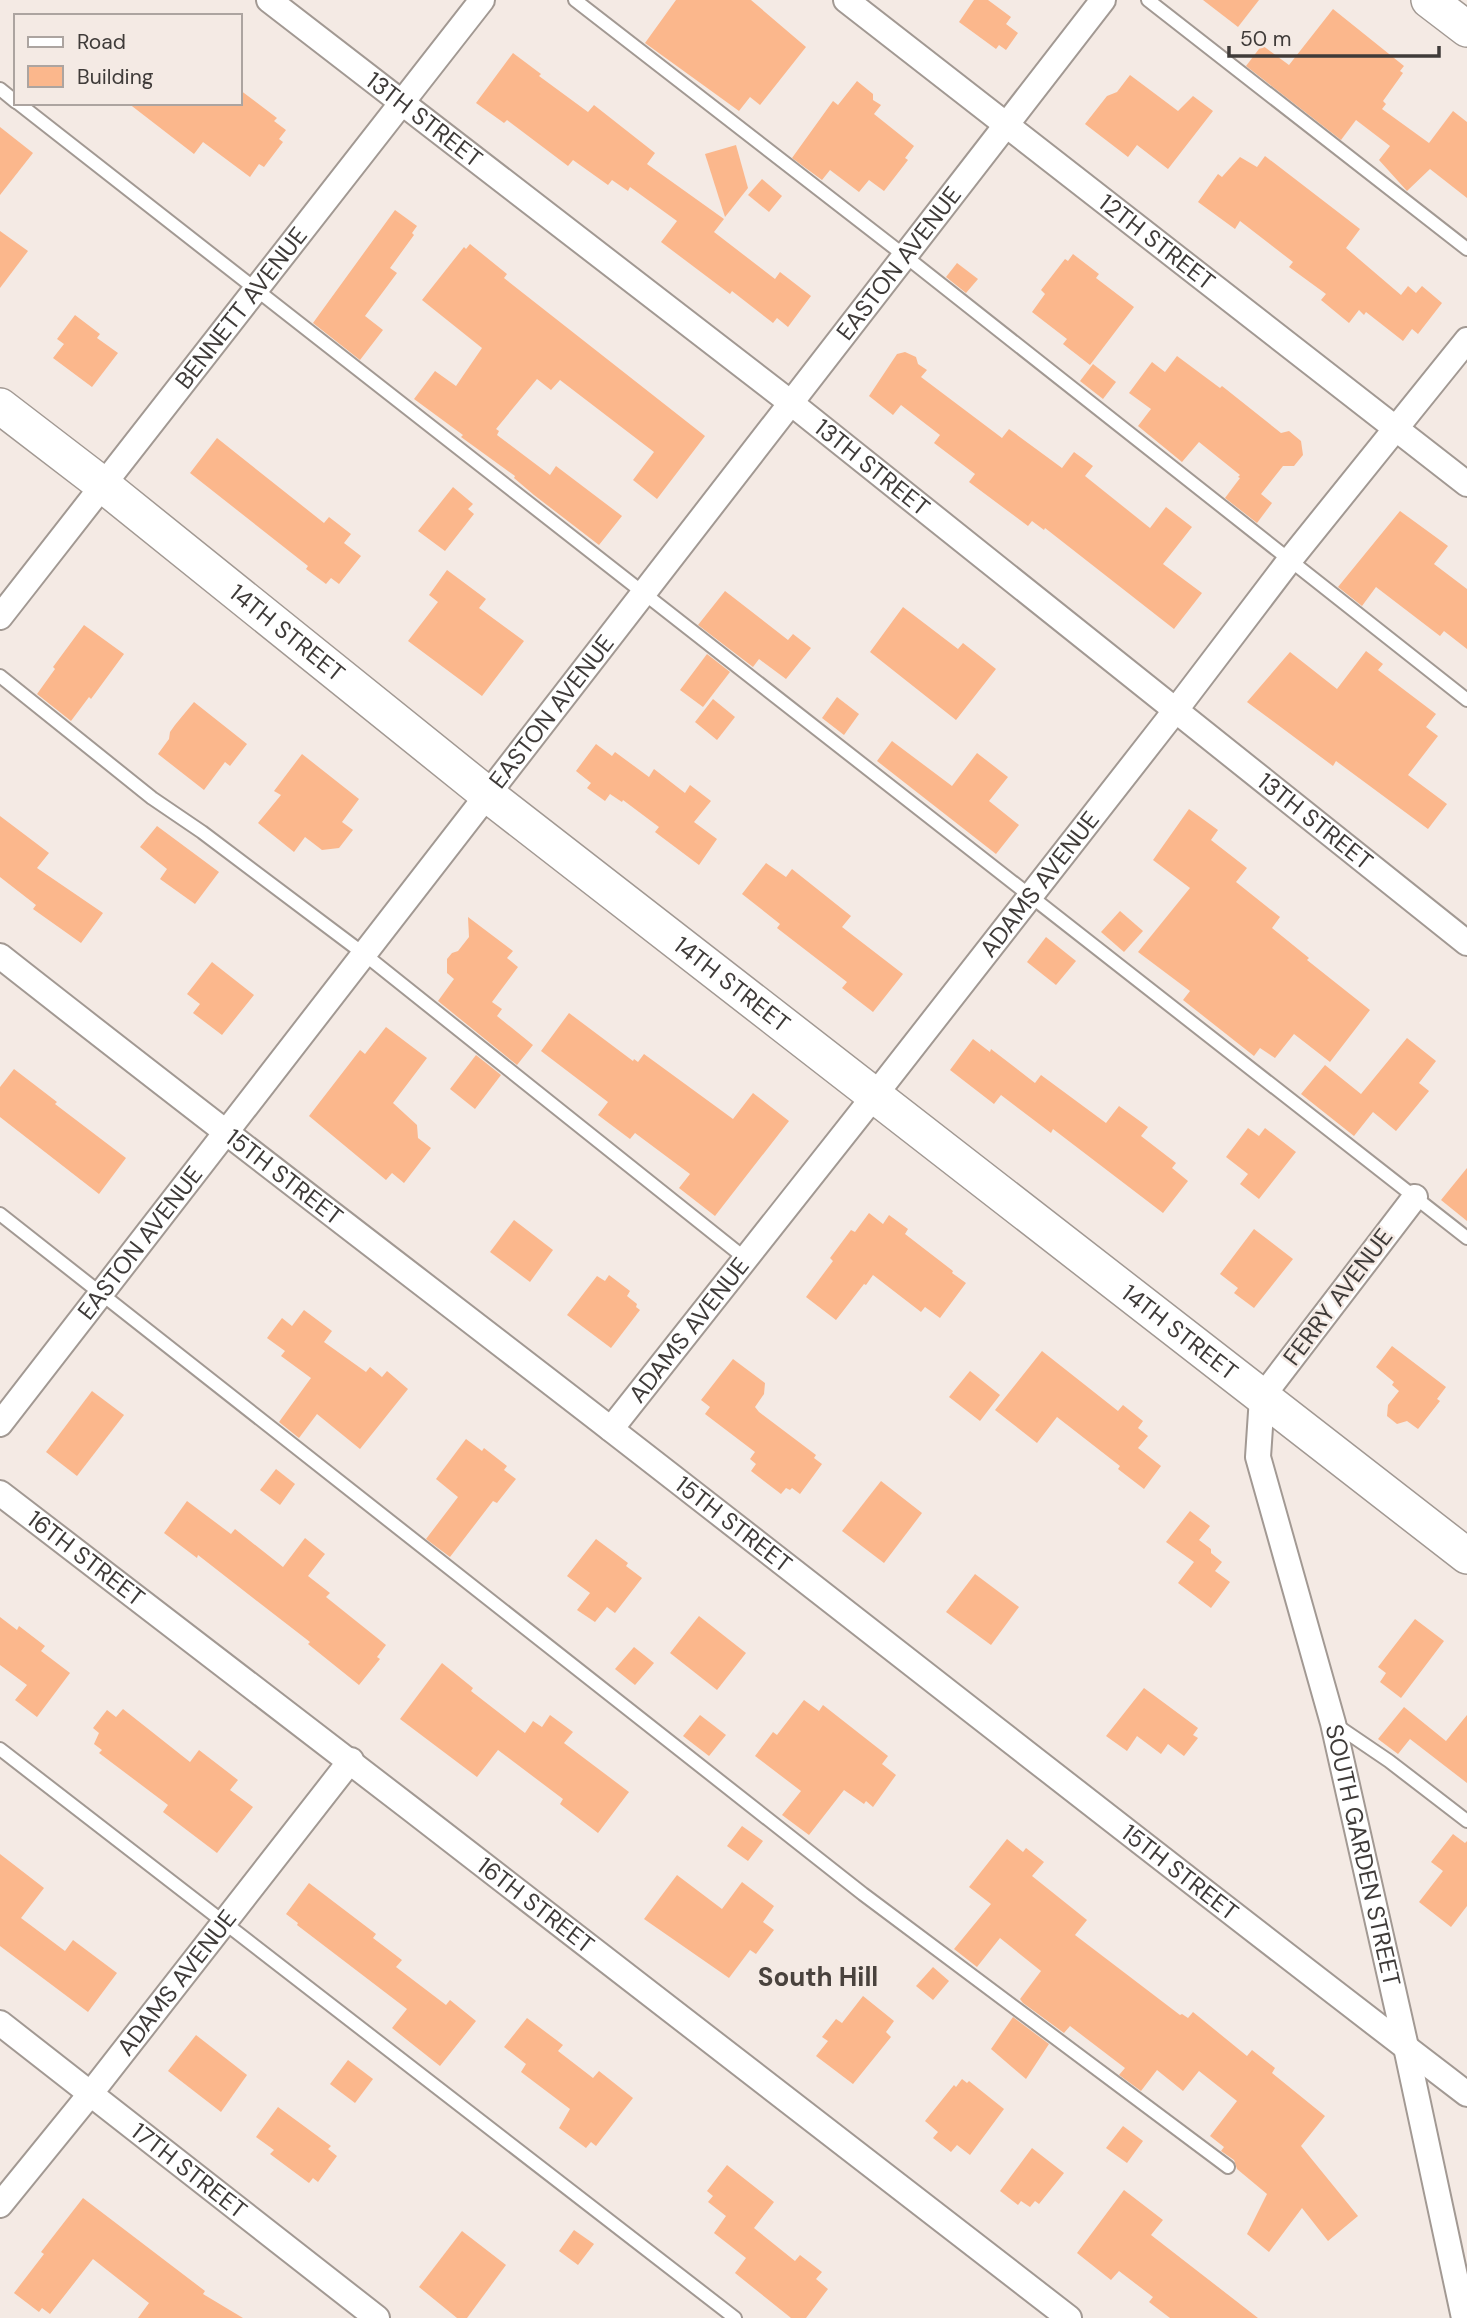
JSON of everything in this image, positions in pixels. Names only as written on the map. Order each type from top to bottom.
[{"type":"street","name":"13TH STREET","points":[[269,0],[791,403],[1467,943]]},
{"type":"street","name":"BENNETT AVENUE","points":[[0,617],[482,0]]},
{"type":"street","name":"12TH STREET","points":[[846,0],[1467,484]]},
{"type":"street","name":"EASTON AVENUE","points":[[0,1424],[1103,0]]},
{"type":"street","points":[[1429,0],[1467,30]]},
{"type":"street","name":"ADAMS AVENUE","points":[[611,1429],[876,1095],[1289,561],[1467,340]]},
{"type":"street","name":"14TH STREET","points":[[0,406],[103,485],[488,795],[1467,1556]]},
{"type":"street","name":"15TH STREET","points":[[0,956],[1467,2094]]},
{"type":"street","name":"FERRY AVENUE","points":[[1262,1397],[1415,1197]]},
{"type":"street","name":"SOUTH GARDEN STREET","points":[[1262,1397],[1258,1457],[1333,1723],[1464,2318]]},
{"type":"street","name":"16TH STREET","points":[[0,1493],[351,1760],[1069,2318]]},
{"type":"street","name":"ADAMS AVENUE","points":[[0,2205],[351,1760]]},
{"type":"street","name":"17TH STREET","points":[[0,2023],[377,2318]]},
{"type":"lane","points":[[575,0],[905,256],[1467,701]]},
{"type":"lane","points":[[1148,0],[1467,249]]},
{"type":"lane","points":[[0,89],[14,101]]},
{"type":"lane","points":[[20,105],[1467,1238]]},
{"type":"lane","points":[[0,676],[152,798],[202,832],[364,954],[746,1259]]},
{"type":"lane","points":[[0,1214],[863,1894],[1228,2167]]},
{"type":"lane","points":[[1333,1723],[1389,1761],[1467,1821]]},
{"type":"lane","points":[[0,1749],[735,2318]]},
{"type":"building","points":[[676,0],[751,0],[806,47],[760,105],[750,97],[739,111],[645,43]]},
{"type":"building","points":[[974,0],[988,0],[1011,17],[1006,24],[1018,33],[1006,50],[999,45],[996,49],[959,22]]},
{"type":"building","points":[[1203,0],[1259,0],[1238,27]]},
{"type":"building","points":[[1333,9],[1404,66],[1400,71],[1403,73],[1383,101],[1386,104],[1382,109],[1429,143],[1453,111],[1467,122],[1467,198],[1430,169],[1407,191],[1379,160],[1390,146],[1356,120],[1341,140],[1246,66],[1262,45],[1289,65]]},
{"type":"building","points":[[513,53],[588,112],[594,105],[655,153],[647,164],[724,219],[714,232],[775,279],[780,272],[811,296],[788,327],[777,318],[773,323],[661,242],[677,221],[630,187],[628,191],[612,180],[608,185],[573,160],[568,166],[507,120],[504,123],[476,103]]},
{"type":"building","points":[[1130,75],[1178,111],[1193,96],[1213,111],[1168,169],[1137,145],[1128,157],[1085,124],[1107,96],[1117,92]]},
{"type":"building","points":[[857,81],[873,94],[873,100],[881,105],[874,114],[914,146],[905,158],[908,160],[884,191],[869,180],[859,192],[830,170],[822,180],[792,158],[833,101],[838,105]]},
{"type":"building","points":[[242,92],[277,118],[274,121],[286,130],[279,139],[283,142],[264,167],[259,164],[250,177],[203,142],[194,154],[131,105],[242,105]]},
{"type":"building","points":[[0,127],[33,153],[0,195]]},
{"type":"building","points":[[736,145],[748,188],[725,217],[705,154]]},
{"type":"building","points":[[1265,156],[1360,229],[1346,248],[1401,295],[1408,286],[1416,293],[1422,286],[1442,303],[1418,334],[1412,329],[1403,341],[1366,312],[1364,315],[1359,310],[1349,323],[1321,300],[1326,294],[1289,267],[1293,262],[1240,221],[1235,229],[1198,202],[1218,174],[1222,177],[1240,157],[1257,167]]},
{"type":"building","points":[[762,179],[782,196],[769,212],[748,195]]},
{"type":"building","points":[[395,210],[417,226],[412,233],[414,235],[390,268],[397,273],[365,316],[383,330],[360,360],[313,323]]},
{"type":"building","points":[[0,231],[28,251],[0,288]]},
{"type":"building","points":[[470,244],[507,274],[504,278],[705,436],[657,499],[633,480],[654,452],[560,380],[551,390],[537,379],[496,429],[499,431],[497,435],[550,475],[556,466],[622,516],[599,545],[534,495],[514,478],[515,476],[414,399],[435,371],[456,386],[482,348],[422,300],[464,247],[466,249]]},
{"type":"building","points":[[1073,254],[1099,274],[1096,278],[1134,307],[1090,365],[1063,344],[1067,339],[1032,312],[1045,294],[1041,290],[1065,259],[1068,261]]},
{"type":"building","points":[[957,263],[978,279],[966,293],[946,277]]},
{"type":"building","points":[[75,315],[100,334],[97,338],[118,353],[92,387],[53,358],[64,344],[57,339]]},
{"type":"building","points":[[905,352],[916,357],[918,364],[927,370],[921,377],[1002,438],[1009,429],[1062,468],[1074,452],[1093,466],[1085,476],[1150,528],[1166,507],[1192,527],[1163,564],[1202,593],[1174,629],[1045,528],[1044,530],[1032,521],[1028,526],[969,482],[975,474],[934,443],[940,435],[901,405],[893,415],[869,396],[897,354]]},
{"type":"building","points":[[1177,356],[1220,388],[1222,386],[1281,433],[1289,431],[1301,441],[1303,455],[1294,466],[1283,466],[1261,494],[1272,503],[1257,523],[1225,498],[1240,475],[1199,442],[1182,462],[1138,426],[1151,409],[1129,393],[1152,362],[1165,372]]},
{"type":"building","points":[[1093,364],[1116,382],[1103,399],[1080,381]]},
{"type":"building","points":[[217,438],[324,523],[329,517],[351,534],[344,543],[361,556],[339,584],[331,578],[326,584],[306,569],[308,566],[190,473]]},
{"type":"building","points":[[453,487],[473,504],[468,509],[474,514],[445,551],[418,531]]},
{"type":"building","points":[[1400,511],[1448,546],[1434,564],[1467,589],[1467,649],[1444,631],[1440,636],[1376,587],[1362,606],[1338,587]]},
{"type":"building","points":[[447,570],[486,599],[479,608],[524,641],[482,696],[408,641],[438,602],[429,595]]},
{"type":"building","points":[[725,591],[788,640],[793,634],[811,648],[786,679],[759,659],[753,667],[698,625]]},
{"type":"building","points":[[903,607],[958,649],[963,643],[996,669],[956,720],[870,652]]},
{"type":"building","points":[[84,625],[124,654],[71,721],[37,694]]},
{"type":"building","points":[[1366,651],[1383,664],[1378,670],[1436,714],[1426,727],[1438,736],[1408,775],[1447,804],[1428,829],[1336,761],[1333,766],[1247,702],[1290,652],[1337,689]]},
{"type":"building","points":[[707,654],[730,672],[703,707],[680,690]]},
{"type":"building","points":[[837,697],[859,714],[844,735],[822,718]]},
{"type":"building","points":[[713,699],[735,717],[717,740],[695,722]]},
{"type":"building","points":[[194,702],[247,744],[230,766],[225,762],[204,790],[158,754],[169,739],[170,732]]},
{"type":"building","points":[[892,741],[952,786],[977,753],[1008,777],[989,801],[1019,825],[996,854],[877,761]]},
{"type":"building","points":[[596,744],[612,756],[615,752],[649,777],[654,769],[685,793],[690,785],[711,801],[694,822],[717,839],[699,865],[655,832],[659,827],[623,800],[622,802],[610,794],[605,801],[587,788],[591,783],[576,771]]},
{"type":"building","points":[[302,754],[359,799],[342,822],[353,830],[339,848],[322,850],[305,837],[294,852],[258,823],[281,795],[274,791]]},
{"type":"building","points":[[1189,809],[1218,830],[1211,840],[1247,868],[1236,882],[1280,917],[1272,928],[1370,1010],[1330,1062],[1294,1034],[1275,1058],[1260,1048],[1254,1056],[1183,1000],[1190,991],[1138,952],[1190,888],[1153,860]]},
{"type":"building","points":[[0,816],[49,853],[37,868],[103,913],[81,943],[33,909],[36,905],[0,877]]},
{"type":"building","points":[[157,826],[219,872],[195,904],[160,879],[167,869],[140,847]]},
{"type":"building","points":[[766,863],[786,877],[792,869],[851,916],[842,927],[903,974],[873,1012],[842,988],[847,982],[777,928],[780,924],[742,894]]},
{"type":"building","points":[[1120,911],[1143,931],[1124,952],[1101,932]]},
{"type":"building","points":[[468,917],[513,951],[507,958],[518,967],[492,1002],[502,1009],[497,1016],[533,1045],[517,1065],[438,1001],[454,979],[447,973],[447,959],[458,951],[469,937]]},
{"type":"building","points":[[1046,937],[1076,961],[1056,985],[1027,962]]},
{"type":"building","points":[[212,962],[254,995],[222,1035],[193,1013],[200,1004],[187,994]]},
{"type":"building","points":[[569,1013],[633,1061],[634,1059],[638,1062],[644,1054],[733,1119],[753,1093],[789,1121],[715,1216],[679,1188],[690,1174],[635,1133],[630,1139],[598,1115],[608,1102],[541,1051]]},
{"type":"building","points":[[386,1027],[427,1058],[393,1103],[417,1125],[418,1138],[431,1148],[404,1183],[392,1173],[386,1180],[309,1116],[360,1050],[365,1054]]},
{"type":"building","points":[[1407,1038],[1436,1061],[1419,1083],[1429,1091],[1396,1131],[1373,1112],[1354,1136],[1301,1094],[1325,1065],[1361,1094]]},
{"type":"building","points":[[973,1039],[990,1052],[991,1049],[1035,1083],[1041,1075],[1106,1123],[1119,1106],[1148,1127],[1141,1136],[1176,1163],[1172,1168],[1188,1181],[1163,1213],[1053,1129],[1051,1133],[1001,1095],[994,1104],[950,1070]]},
{"type":"building","points":[[476,1055],[501,1075],[475,1109],[450,1089]]},
{"type":"building","points":[[14,1069],[126,1158],[99,1194],[0,1117],[0,1087]]},
{"type":"building","points":[[1248,1128],[1259,1136],[1265,1128],[1296,1152],[1259,1199],[1240,1184],[1248,1174],[1226,1157]]},
{"type":"building","points":[[1467,1168],[1467,1221],[1441,1200]]},
{"type":"building","points":[[869,1213],[883,1224],[889,1215],[908,1229],[905,1234],[966,1283],[940,1318],[925,1307],[921,1312],[873,1275],[836,1320],[806,1297],[833,1261],[830,1258],[851,1230],[855,1232]]},
{"type":"building","points":[[514,1220],[553,1250],[530,1282],[490,1252]]},
{"type":"building","points":[[1254,1229],[1293,1259],[1254,1308],[1234,1293],[1238,1288],[1220,1274]]},
{"type":"building","points":[[609,1275],[630,1291],[627,1296],[640,1310],[611,1348],[567,1315],[597,1276],[605,1281]]},
{"type":"building","points":[[304,1310],[332,1331],[324,1342],[366,1372],[370,1367],[382,1377],[387,1371],[408,1389],[360,1449],[317,1414],[299,1438],[279,1422],[311,1378],[281,1356],[285,1351],[267,1338],[282,1318],[292,1326]]},
{"type":"building","points":[[1392,1346],[1446,1387],[1437,1399],[1440,1401],[1418,1429],[1407,1421],[1397,1424],[1387,1416],[1388,1405],[1399,1391],[1392,1385],[1394,1382],[1376,1367]]},
{"type":"building","points":[[1042,1351],[1118,1411],[1123,1405],[1143,1421],[1138,1428],[1148,1436],[1138,1448],[1161,1466],[1144,1489],[1118,1469],[1120,1466],[1057,1417],[1037,1443],[995,1410]]},
{"type":"building","points":[[733,1359],[765,1383],[764,1394],[755,1407],[759,1412],[816,1455],[814,1458],[822,1464],[800,1494],[792,1488],[786,1488],[781,1494],[751,1471],[756,1464],[750,1459],[755,1452],[705,1414],[710,1407],[701,1400]]},
{"type":"building","points":[[970,1371],[1000,1395],[980,1421],[949,1397]]},
{"type":"building","points":[[92,1391],[124,1415],[77,1476],[46,1452]]},
{"type":"building","points":[[466,1439],[482,1451],[484,1448],[507,1466],[504,1470],[516,1479],[497,1503],[493,1501],[450,1557],[426,1539],[458,1497],[436,1479]]},
{"type":"building","points":[[276,1469],[295,1484],[280,1505],[260,1490]]},
{"type":"building","points":[[881,1481],[922,1513],[884,1563],[842,1531]]},
{"type":"building","points":[[187,1501],[231,1534],[235,1529],[283,1567],[305,1538],[325,1554],[308,1576],[330,1593],[326,1597],[386,1645],[377,1657],[380,1659],[359,1685],[308,1644],[310,1642],[198,1555],[197,1558],[164,1533]]},
{"type":"building","points":[[1190,1511],[1210,1526],[1199,1540],[1222,1562],[1215,1571],[1230,1582],[1211,1608],[1178,1583],[1194,1562],[1166,1542]]},
{"type":"building","points":[[596,1539],[628,1563],[626,1566],[642,1578],[615,1613],[607,1607],[595,1622],[577,1610],[590,1593],[567,1576]]},
{"type":"building","points":[[975,1574],[1019,1607],[991,1645],[946,1612]]},
{"type":"building","points":[[699,1616],[746,1653],[717,1690],[670,1653]]},
{"type":"building","points":[[0,1617],[17,1630],[19,1626],[45,1646],[41,1651],[70,1673],[37,1717],[15,1700],[27,1685],[0,1665]]},
{"type":"building","points":[[1415,1619],[1444,1641],[1401,1698],[1380,1682],[1386,1673],[1378,1667]]},
{"type":"building","points":[[634,1647],[654,1663],[635,1685],[615,1669]]},
{"type":"building","points":[[442,1663],[473,1688],[471,1691],[525,1733],[533,1721],[542,1727],[550,1715],[573,1732],[564,1743],[629,1792],[598,1833],[560,1804],[563,1799],[498,1750],[477,1777],[400,1719]]},
{"type":"building","points":[[1144,1688],[1198,1728],[1193,1735],[1198,1738],[1184,1756],[1168,1744],[1161,1754],[1137,1736],[1127,1751],[1106,1736]]},
{"type":"building","points":[[804,1700],[819,1711],[823,1705],[888,1756],[882,1764],[896,1775],[873,1807],[844,1790],[809,1835],[782,1815],[801,1791],[755,1756],[773,1732],[777,1735]]},
{"type":"building","points":[[1404,1707],[1446,1741],[1467,1715],[1467,1783],[1410,1739],[1398,1754],[1378,1739]]},
{"type":"building","points":[[123,1709],[190,1762],[199,1750],[238,1780],[230,1790],[253,1807],[217,1853],[163,1812],[168,1805],[99,1753],[102,1750],[94,1744],[99,1733],[93,1728],[107,1710],[116,1717]]},
{"type":"building","points":[[700,1715],[726,1735],[709,1756],[683,1736]]},
{"type":"building","points":[[742,1826],[763,1841],[748,1861],[727,1846]]},
{"type":"building","points":[[1453,1834],[1465,1843],[1467,1841],[1467,1906],[1451,1927],[1419,1902],[1443,1871],[1431,1862]]},
{"type":"building","points":[[1007,1839],[1023,1852],[1026,1848],[1044,1862],[1032,1876],[1087,1920],[1075,1935],[1180,2015],[1188,2018],[1193,2012],[1247,2056],[1252,2050],[1275,2068],[1272,2073],[1325,2116],[1301,2146],[1358,2216],[1328,2241],[1302,2208],[1269,2252],[1247,2234],[1267,2194],[1237,2169],[1234,2160],[1221,2151],[1224,2147],[1210,2136],[1237,2101],[1199,2071],[1183,2091],[1157,2070],[1141,2091],[1119,2075],[1125,2068],[1070,2026],[1064,2033],[1023,2003],[1020,1999],[1041,1971],[1000,1938],[977,1967],[954,1949],[991,1904],[969,1887]]},
{"type":"building","points":[[0,1854],[44,1888],[21,1918],[65,1951],[73,1940],[117,1973],[88,2012],[0,1946]]},
{"type":"building","points":[[677,1875],[722,1909],[742,1882],[774,1906],[763,1922],[774,1930],[756,1954],[750,1950],[729,1978],[644,1919]]},
{"type":"building","points":[[309,1883],[376,1934],[373,1938],[402,1960],[396,1967],[446,2005],[450,2000],[476,2021],[440,2066],[392,2028],[407,2009],[286,1914]]},
{"type":"building","points":[[933,1967],[949,1981],[933,2000],[916,1986]]},
{"type":"building","points":[[863,1996],[894,2021],[886,2032],[891,2037],[853,2084],[816,2056],[828,2041],[822,2037],[836,2019],[842,2023]]},
{"type":"building","points":[[1013,2017],[1049,2044],[1026,2079],[991,2049]]},
{"type":"building","points":[[527,2018],[563,2045],[558,2051],[593,2078],[599,2071],[633,2098],[596,2146],[591,2142],[586,2148],[559,2128],[570,2109],[521,2072],[526,2064],[504,2047]]},
{"type":"building","points":[[196,2035],[247,2075],[221,2112],[168,2071]]},
{"type":"building","points":[[348,2060],[373,2079],[355,2103],[330,2084]]},
{"type":"building","points":[[962,2079],[967,2083],[969,2081],[1004,2109],[970,2155],[957,2145],[951,2152],[933,2138],[938,2132],[925,2121]]},
{"type":"building","points":[[278,2107],[331,2146],[328,2149],[337,2156],[318,2182],[313,2178],[309,2183],[270,2154],[274,2150],[256,2137]]},
{"type":"building","points":[[1123,2126],[1143,2141],[1127,2163],[1106,2148]]},
{"type":"building","points":[[1032,2148],[1064,2173],[1039,2204],[1035,2201],[1030,2207],[1021,2201],[1018,2205],[1000,2191]]},
{"type":"building","points":[[727,2165],[774,2202],[754,2228],[795,2261],[800,2255],[822,2272],[816,2279],[828,2289],[806,2318],[791,2318],[735,2273],[746,2258],[714,2233],[726,2216],[708,2202],[713,2196],[707,2191]]},
{"type":"building","points":[[1124,2190],[1163,2220],[1151,2235],[1258,2318],[1170,2318],[1149,2302],[1153,2297],[1119,2271],[1111,2280],[1077,2253]]},
{"type":"building","points":[[83,2198],[205,2291],[203,2294],[243,2318],[138,2318],[149,2303],[93,2259],[50,2314],[42,2308],[39,2312],[14,2293],[44,2254],[41,2252]]},
{"type":"building","points":[[574,2230],[594,2244],[578,2265],[559,2251]]},
{"type":"building","points":[[462,2231],[506,2265],[467,2318],[457,2318],[419,2287]]},
{"type":"district","name":"South Hill","points":[[818,1977]]}]
